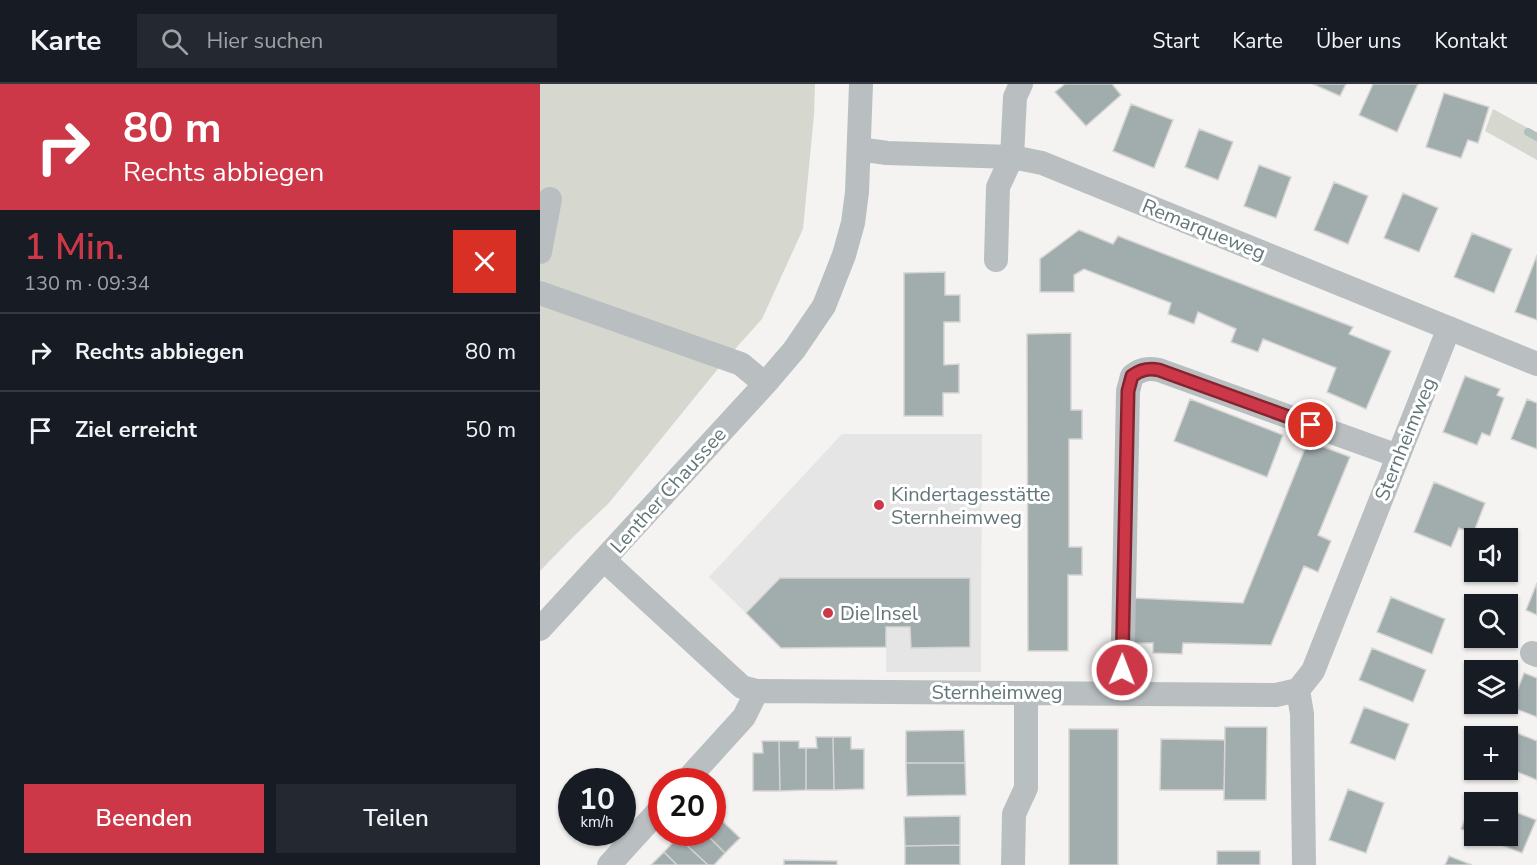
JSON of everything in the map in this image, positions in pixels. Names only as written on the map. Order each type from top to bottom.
[{"type":"street","name":"Lenther Chaussee","points":[[540,629],[765,384],[794,350],[824,306],[854,223],[861,84]]},
{"type":"street","points":[[996,260],[998,187],[1012,157],[1015,97],[1021,84]]},
{"type":"street","name":"Remarqueweg","points":[[859,149],[887,153],[1012,157],[1042,163],[1537,364]]},
{"type":"street","points":[[540,252],[550,200]]},
{"type":"street","points":[[540,293],[741,364],[765,384]]},
{"type":"street","name":"Sternheimweg","points":[[604,560],[742,687],[757,691],[1276,694],[1298,690],[1312,671],[1449,328]]},
{"type":"street","points":[[1122,693],[1128,391],[1132,376],[1142,370],[1159,370],[1398,456]]},
{"type":"street","points":[[1298,690],[1302,714],[1307,864]]},
{"type":"street","points":[[698,768],[744,717],[757,691]]},
{"type":"street","points":[[1013,865],[1014,814],[1026,788],[1026,693]]},
{"type":"street","points":[[609,865],[648,822]]},
{"type":"shaded area","points":[[540,84],[815,84],[803,229],[762,319],[726,359],[609,503],[540,571]]},
{"type":"shaded area","points":[[1493,109],[1537,133],[1537,160],[1485,131]]},
{"type":"shaded area","name":"Kindertagesstätte Sternheimweg","points":[[842,434],[982,434],[981,672],[886,672],[886,579],[781,578],[746,613],[709,577]]},
{"type":"building","points":[[1065,84],[1112,84],[1121,95],[1086,126],[1055,92]]},
{"type":"building","points":[[1313,84],[1346,84],[1340,96]]},
{"type":"building","points":[[1373,84],[1418,84],[1397,132],[1359,115]]},
{"type":"building","points":[[1444,93],[1489,107],[1478,143],[1468,140],[1461,158],[1426,147]]},
{"type":"building","points":[[1131,104],[1173,120],[1154,168],[1113,151]]},
{"type":"building","points":[[1199,129],[1233,142],[1218,180],[1185,167]]},
{"type":"building","points":[[1259,165],[1291,177],[1276,218],[1244,206]]},
{"type":"building","points":[[1334,182],[1368,196],[1348,244],[1314,230]]},
{"type":"building","points":[[1403,193],[1438,208],[1419,252],[1384,238]]},
{"type":"building","points":[[1079,230],[1113,244],[1118,236],[1353,327],[1349,334],[1391,351],[1366,409],[1327,392],[1336,368],[1263,339],[1258,352],[1231,342],[1236,329],[1198,312],[1194,324],[1168,314],[1171,303],[1084,269],[1074,275],[1074,292],[1040,292],[1040,259]]},
{"type":"building","points":[[1472,233],[1512,249],[1494,293],[1454,277]]},
{"type":"building","points":[[1537,255],[1537,320],[1515,312]]},
{"type":"building","points":[[945,272],[945,295],[960,295],[960,322],[944,322],[944,365],[959,364],[959,393],[943,393],[943,416],[904,416],[904,273]]},
{"type":"building","points":[[1071,333],[1071,410],[1082,410],[1082,439],[1069,439],[1069,547],[1082,547],[1082,575],[1068,575],[1068,651],[1028,651],[1027,334]]},
{"type":"building","points":[[1465,376],[1500,389],[1497,395],[1504,398],[1490,436],[1482,433],[1477,445],[1443,432]]},
{"type":"building","points":[[1190,399],[1283,435],[1267,477],[1174,441]]},
{"type":"building","points":[[1527,399],[1537,403],[1537,449],[1511,439]]},
{"type":"building","points":[[1308,441],[1350,457],[1318,535],[1331,541],[1318,572],[1304,566],[1271,645],[1183,643],[1182,654],[1153,653],[1153,643],[1131,643],[1133,598],[1243,603]]},
{"type":"building","points":[[1434,482],[1485,503],[1475,528],[1464,528],[1464,530],[1459,528],[1451,547],[1414,532]]},
{"type":"building","points":[[780,578],[970,578],[970,647],[911,648],[910,627],[886,627],[886,647],[781,648],[746,613]]},
{"type":"building","points":[[1537,583],[1537,615],[1526,610]]},
{"type":"building","points":[[1391,597],[1445,619],[1432,654],[1377,632]]},
{"type":"building","points":[[1372,648],[1426,670],[1413,702],[1359,680]]},
{"type":"building","points":[[1524,673],[1537,678],[1537,717],[1518,710],[1518,689]]},
{"type":"building","points":[[1364,707],[1409,724],[1395,760],[1350,743]]},
{"type":"building","points":[[1225,727],[1267,727],[1266,800],[1224,800]]},
{"type":"building","points":[[1069,729],[1118,729],[1118,865],[1069,865]]},
{"type":"building","points":[[964,730],[965,763],[906,763],[906,731]]},
{"type":"building","points":[[1518,733],[1537,741],[1537,780],[1518,772]]},
{"type":"building","points":[[816,737],[833,737],[834,790],[806,790],[806,748],[817,748]]},
{"type":"building","points":[[833,737],[851,737],[851,749],[864,749],[864,789],[834,790]]},
{"type":"building","points":[[1161,739],[1225,740],[1224,790],[1160,790]]},
{"type":"building","points":[[762,741],[779,741],[780,791],[753,791],[753,753],[763,753]]},
{"type":"building","points":[[779,741],[799,741],[799,748],[806,748],[806,790],[780,791]]},
{"type":"building","points":[[906,763],[965,763],[966,795],[907,796]]},
{"type":"building","points":[[1348,789],[1384,803],[1366,853],[1329,840]]},
{"type":"building","points":[[1518,813],[1536,820],[1522,853],[1504,846],[1518,846]]},
{"type":"building","points":[[960,816],[960,845],[905,846],[904,817]]},
{"type":"building","points":[[726,824],[740,838],[725,853],[718,846],[726,846]]},
{"type":"building","points":[[960,845],[960,865],[905,865],[905,846]]},
{"type":"building","points":[[670,846],[688,846],[708,865],[677,865],[664,852]]},
{"type":"building","points":[[688,846],[718,846],[725,853],[714,865],[708,865]]},
{"type":"building","points":[[1217,851],[1260,851],[1260,865],[1217,865]]},
{"type":"building","points":[[664,852],[677,865],[651,865]]},
{"type":"building","points":[[1449,856],[1472,865],[1445,865]]},
{"type":"building","points":[[784,860],[837,861],[837,865],[784,865]]},
{"type":"waterway","points":[[1528,132],[1537,137]]},
{"type":"place","name":"Kindertagesstätte Sternheimweg","points":[[879,505]]},
{"type":"place","name":"Die Insel","points":[[828,613]]},
{"type":"route","points":[[1122,670],[1128,391],[1132,376],[1142,370],[1159,370],[1311,425]]}]
